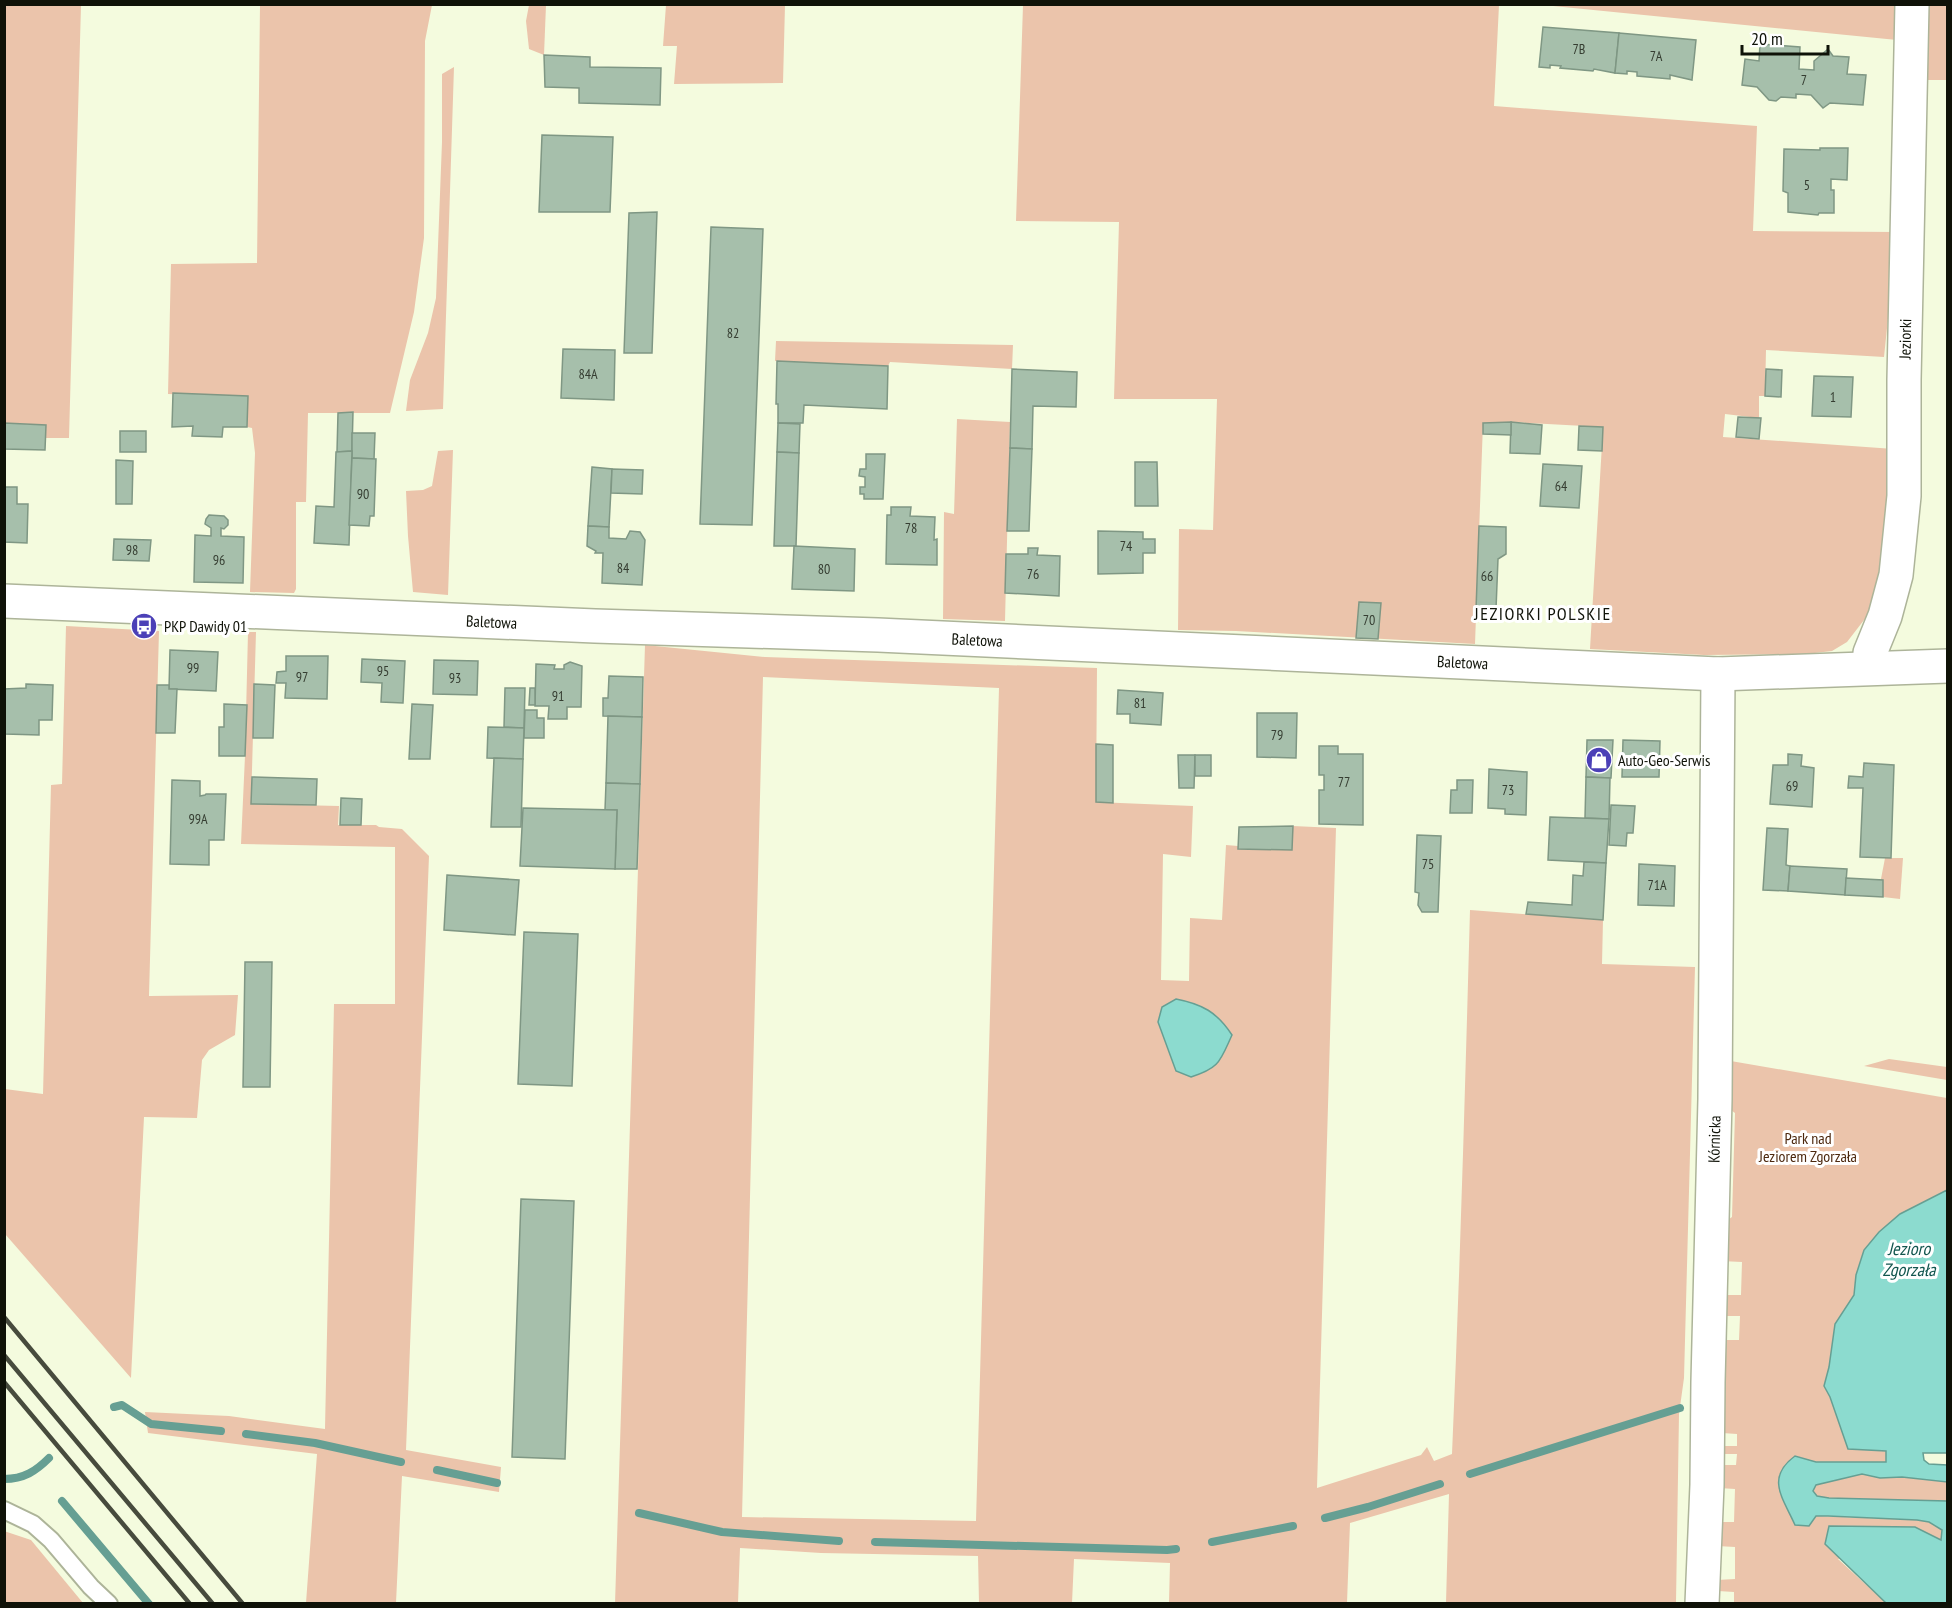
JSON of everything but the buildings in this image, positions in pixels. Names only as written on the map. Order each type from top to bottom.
[{"type":"street","name":"Jeziorki","points":[[1869,668],[1870,653],[1885,616],[1896,575],[1905,478],[1904,380],[1912,4]]},
{"type":"street","name":"Baletowa","points":[[4,601],[595,626],[878,635],[1718,674],[1947,666]]},
{"type":"street","name":"Kórnicka","points":[[1702,1604],[1707,1485],[1707,1382],[1714,1099],[1718,674]]},
{"type":"lane","points":[[4,1510],[33,1524],[51,1540],[91,1587],[110,1604]]},
{"type":"green space","points":[[5,5],[81,5],[69,438],[46,438],[46,425],[5,423]]},
{"type":"green space","points":[[260,5],[432,5],[425,41],[424,238],[414,312],[390,413],[308,413],[306,502],[296,502],[296,589],[294,593],[250,592],[255,453],[252,428],[247,427],[248,397],[168,394],[171,264],[257,263]]},
{"type":"green space","points":[[529,5],[546,5],[544,55],[529,49],[526,21]]},
{"type":"green space","points":[[666,5],[785,5],[783,83],[674,84],[677,46],[663,46]]},
{"type":"green space","points":[[1023,5],[1499,5],[1494,106],[1757,126],[1753,231],[1897,232],[1884,357],[1766,350],[1765,396],[1759,396],[1759,418],[1725,414],[1723,437],[1894,449],[1881,598],[1847,642],[1832,651],[1806,654],[1704,655],[1590,649],[1603,427],[1511,422],[1483,423],[1475,644],[1178,630],[1179,529],[1213,530],[1217,399],[1114,399],[1119,222],[1016,221]]},
{"type":"green space","points":[[1543,5],[1897,5],[1897,40]]},
{"type":"green space","points":[[1928,5],[1947,5],[1947,80],[1925,80]]},
{"type":"green space","points":[[454,67],[443,409],[406,411],[410,380],[428,333],[436,298],[442,142],[442,74]]},
{"type":"green space","points":[[776,341],[1013,345],[1012,369],[890,362],[888,366],[775,361]]},
{"type":"green space","points":[[957,419],[1010,422],[1005,621],[943,619],[944,512],[954,514]]},
{"type":"green space","points":[[453,450],[448,595],[413,592],[406,491],[423,490],[432,486],[438,451]]},
{"type":"green space","points":[[66,626],[159,631],[149,996],[238,995],[235,1035],[209,1050],[202,1060],[197,1118],[144,1117],[131,1378],[5,1234],[5,1089],[43,1094],[51,785],[62,784]]},
{"type":"green space","points":[[248,632],[256,632],[251,804],[339,806],[338,825],[376,825],[402,829],[429,856],[406,1450],[501,1467],[499,1492],[402,1476],[396,1603],[306,1603],[317,1454],[148,1433],[145,1412],[229,1416],[325,1429],[334,1004],[395,1004],[395,847],[241,844]]},
{"type":"green space","points":[[645,645],[765,657],[1097,668],[1096,802],[1193,806],[1191,857],[1163,854],[1161,980],[1189,981],[1190,918],[1222,920],[1226,845],[1238,846],[1239,849],[1291,850],[1293,826],[1336,828],[1317,1488],[1421,1455],[1427,1447],[1434,1461],[1452,1454],[1470,910],[1603,920],[1602,964],[1695,967],[1684,1378],[1679,1414],[1676,1603],[1446,1603],[1449,1494],[1350,1523],[1347,1603],[1169,1603],[1170,1563],[1074,1559],[1072,1603],[979,1603],[978,1556],[821,1553],[740,1548],[738,1603],[615,1604]],"holes":[[[763,677],[999,688],[976,1521],[742,1517]]]},
{"type":"green space","points":[[1885,858],[1903,858],[1900,899],[1883,897],[1881,879]]},
{"type":"green space","points":[[1889,1059],[1947,1067],[1947,1080],[1864,1066]]},
{"type":"green space","name":"Park nad Jeziorem Zgorzała","points":[[1725,1060],[1947,1098],[1947,1190],[1900,1214],[1856,1275],[1854,1295],[1835,1324],[1824,1386],[1830,1397],[1886,1451],[1886,1462],[1816,1462],[1795,1456],[1816,1516],[1917,1520],[1929,1522],[1942,1530],[1941,1540],[1838,1559],[1886,1603],[1734,1603],[1734,1592],[1718,1591],[1717,1580],[1735,1579],[1735,1547],[1717,1546],[1719,1522],[1734,1522],[1735,1489],[1719,1488],[1720,1465],[1736,1465],[1737,1454],[1720,1454],[1721,1446],[1737,1446],[1737,1434],[1722,1433],[1720,1340],[1739,1340],[1740,1316],[1725,1316],[1726,1295],[1741,1295],[1742,1262],[1721,1261],[1722,1224],[1732,1217],[1735,1113],[1724,1105]]},
{"type":"green space","points":[[1862,1474],[1880,1478],[1902,1477],[1947,1482],[1947,1501],[1829,1498],[1816,1496],[1813,1491],[1816,1485]]},
{"type":"green space","points":[[4,1531],[31,1540],[83,1603],[5,1603]]},
{"type":"water","points":[[1176,999],[1208,1010],[1221,1020],[1232,1035],[1214,1067],[1191,1077],[1176,1071],[1158,1022],[1162,1007]]},
{"type":"water","name":"Jezioro Zgorzała","points":[[1947,1190],[1947,1453],[1923,1453],[1924,1460],[1929,1464],[1947,1465],[1947,1482],[1902,1477],[1880,1478],[1862,1474],[1816,1485],[1813,1491],[1817,1496],[1829,1498],[1947,1501],[1947,1603],[1886,1603],[1825,1544],[1829,1526],[1915,1527],[1941,1540],[1942,1530],[1929,1522],[1917,1520],[1828,1516],[1816,1516],[1809,1526],[1795,1525],[1779,1489],[1779,1480],[1786,1464],[1795,1456],[1816,1462],[1886,1462],[1886,1451],[1848,1449],[1824,1386],[1835,1324],[1854,1295],[1856,1275],[1864,1250],[1879,1232],[1900,1214]]},
{"type":"waterway","points":[[114,1407],[122,1405],[151,1424],[221,1431]]},
{"type":"waterway","points":[[1470,1474],[1680,1408]]},
{"type":"waterway","points":[[246,1434],[315,1443],[401,1462]]},
{"type":"waterway","points":[[4,1479],[18,1478],[29,1473],[49,1458]]},
{"type":"waterway","points":[[437,1470],[497,1483]]},
{"type":"waterway","points":[[1325,1518],[1440,1484]]},
{"type":"waterway","points":[[62,1501],[149,1604]]},
{"type":"waterway","points":[[639,1513],[722,1532],[839,1541]]},
{"type":"waterway","points":[[1212,1542],[1293,1526]]},
{"type":"waterway","points":[[875,1542],[1176,1549]]},
{"type":"railway","points":[[4,1317],[243,1604]]},
{"type":"railway","points":[[4,1355],[213,1604]]},
{"type":"railway","points":[[4,1382],[190,1604]]},
{"type":"place","name":"PKP Dawidy 01","points":[[144,626]]},
{"type":"place","name":"Auto-Geo-Serwis","points":[[1599,760]]},
{"type":"district","name":"JEZIORKI POLSKIE","points":[[1543,613]]}]
